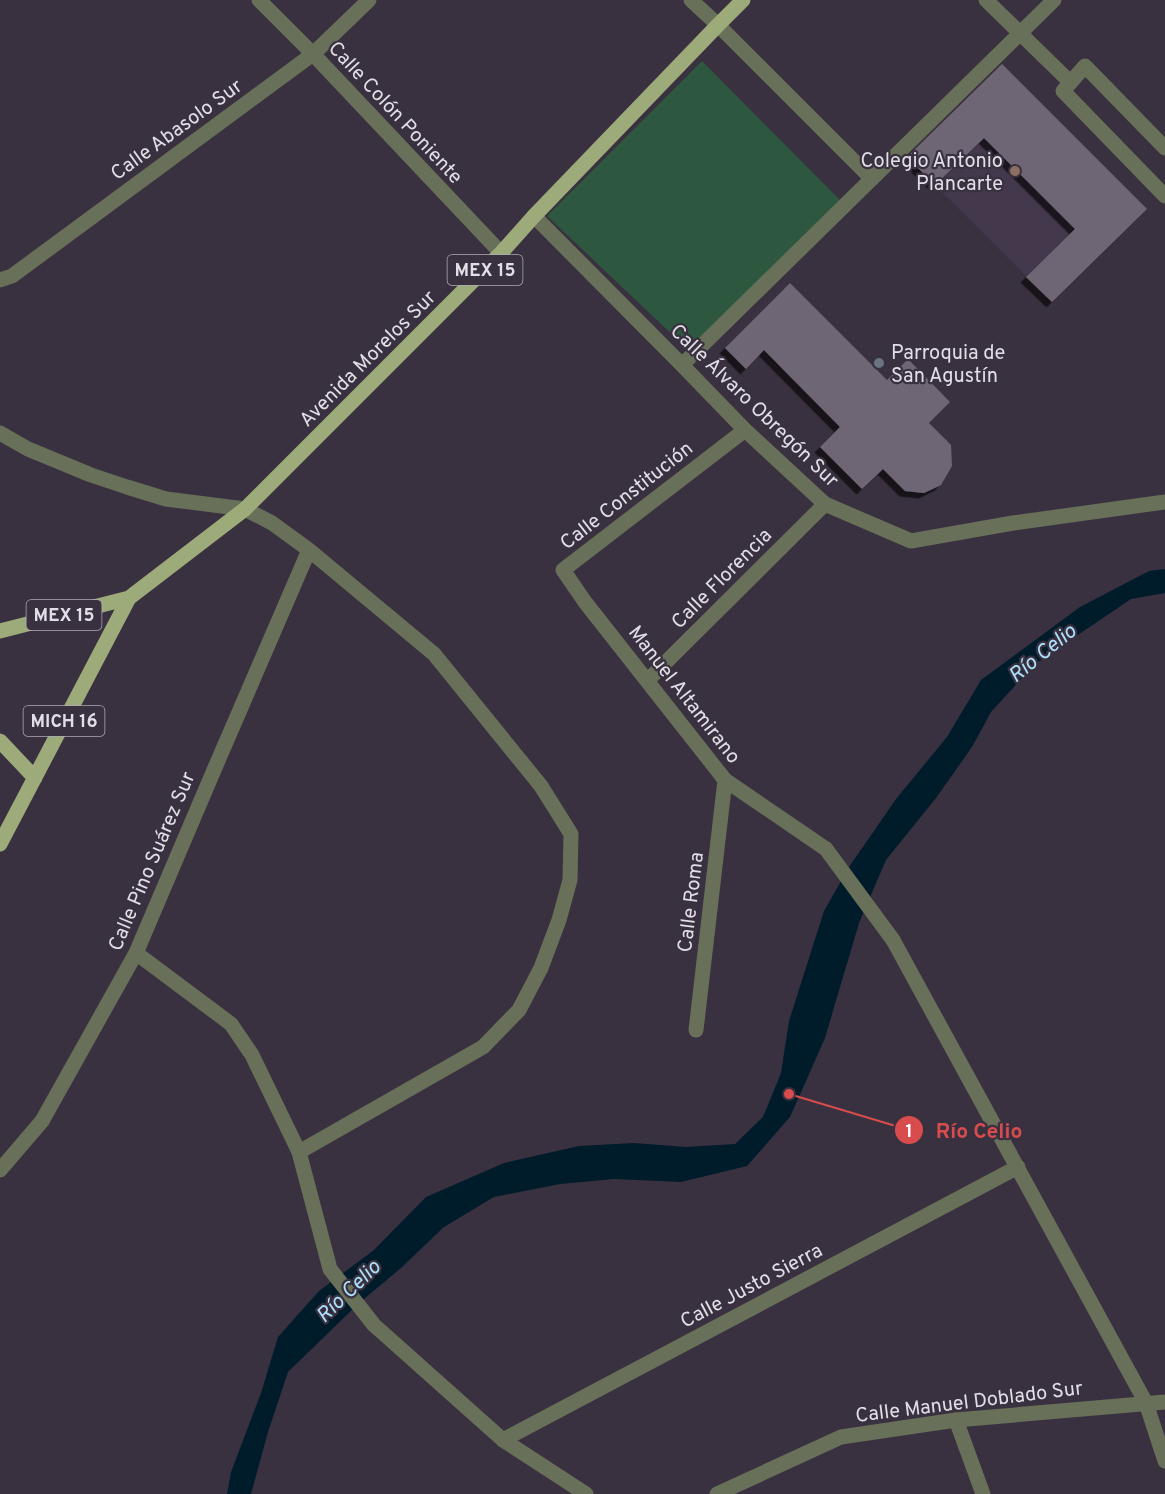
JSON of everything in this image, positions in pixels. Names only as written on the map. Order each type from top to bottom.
[{"type":"main road","name":"Avenida Morelos Sur","points":[[129,598],[245,509],[501,254],[534,216],[743,0]]},
{"type":"main road","name":"MEX 15","points":[[0,632],[129,598]]},
{"type":"main road","name":"MICH 16","points":[[0,844],[129,598]]},
{"type":"main road","points":[[0,741],[35,778]]},
{"type":"street","name":"Calle Colón Poniente","points":[[259,0],[313,54],[501,254]]},
{"type":"street","name":"Calle Abasolo Sur","points":[[0,280],[12,276],[313,54],[369,0]]},
{"type":"street","points":[[691,0],[872,179]]},
{"type":"street","points":[[986,0],[1020,33],[1165,196]]},
{"type":"street","points":[[682,365],[1054,0]]},
{"type":"street","points":[[1067,86],[1085,66],[1165,148]]},
{"type":"street","name":"Calle Álvaro Obregón Sur","points":[[534,216],[745,430],[825,504],[911,541],[1013,523],[1165,502]]},
{"type":"street","name":"Calle Constitución","points":[[585,602],[563,570],[745,430]]},
{"type":"street","points":[[0,433],[28,449],[91,475],[166,499],[245,509],[272,522],[434,654],[541,786],[571,834],[570,880],[559,921],[541,968],[519,1010],[483,1047],[299,1152]]},
{"type":"street","name":"Calle Florencia","points":[[647,681],[825,504]]},
{"type":"street","name":"Calle Pino Suárez Sur","points":[[0,1170],[42,1121],[136,953],[309,550]]},
{"type":"street","name":"Manuel Altamirano","points":[[585,602],[725,780],[825,849],[893,940],[1146,1403],[1165,1461]]},
{"type":"street","name":"Calle Roma","points":[[696,1030],[725,780]]},
{"type":"street","points":[[136,953],[231,1024],[252,1055],[299,1152],[330,1269],[374,1326],[503,1440],[586,1494]]},
{"type":"street","name":"Calle Justo Sierra","points":[[503,1440],[1018,1167]]},
{"type":"street","name":"Calle Manuel Doblado Sur","points":[[717,1494],[841,1437],[956,1420],[1165,1402]]},
{"type":"street","points":[[956,1420],[983,1494]]},
{"type":"shaded area","name":"Colegio Antonio Plancarte","points":[[1002,64],[1147,209],[1052,302],[907,157]]},
{"type":"green space","points":[[702,61],[846,206],[698,359],[547,216]]},
{"type":"water","points":[[1165,569],[1165,593],[1131,599],[1035,664],[991,712],[972,747],[936,798],[886,860],[859,923],[825,1038],[790,1117],[747,1166],[681,1182],[614,1179],[560,1184],[494,1197],[444,1227],[401,1268],[358,1304],[288,1372],[251,1494],[227,1494],[231,1472],[261,1393],[278,1337],[319,1291],[374,1250],[426,1197],[504,1163],[579,1146],[634,1143],[686,1147],[735,1144],[763,1117],[781,1073],[789,1021],[824,911],[849,867],[896,799],[947,737],[981,680],[1080,607],[1149,571]]},
{"type":"building","name":"Colegio Antonio Plancarte","points":[[1002,64],[1147,209],[1052,302],[1026,277],[1075,229],[984,138],[935,185],[907,157]]},
{"type":"building","points":[[790,283],[887,380],[908,359],[950,402],[929,423],[951,445],[952,466],[941,485],[924,493],[905,491],[883,469],[862,489],[820,447],[840,427],[764,350],[746,369],[725,348]]},
{"type":"place","name":"Colegio Antonio Plancarte","points":[[1015,171]]},
{"type":"place","name":"Parroquia de San Agustín","points":[[879,363]]},
{"type":"place","name":"Río Celio","points":[[789,1094]]}]
